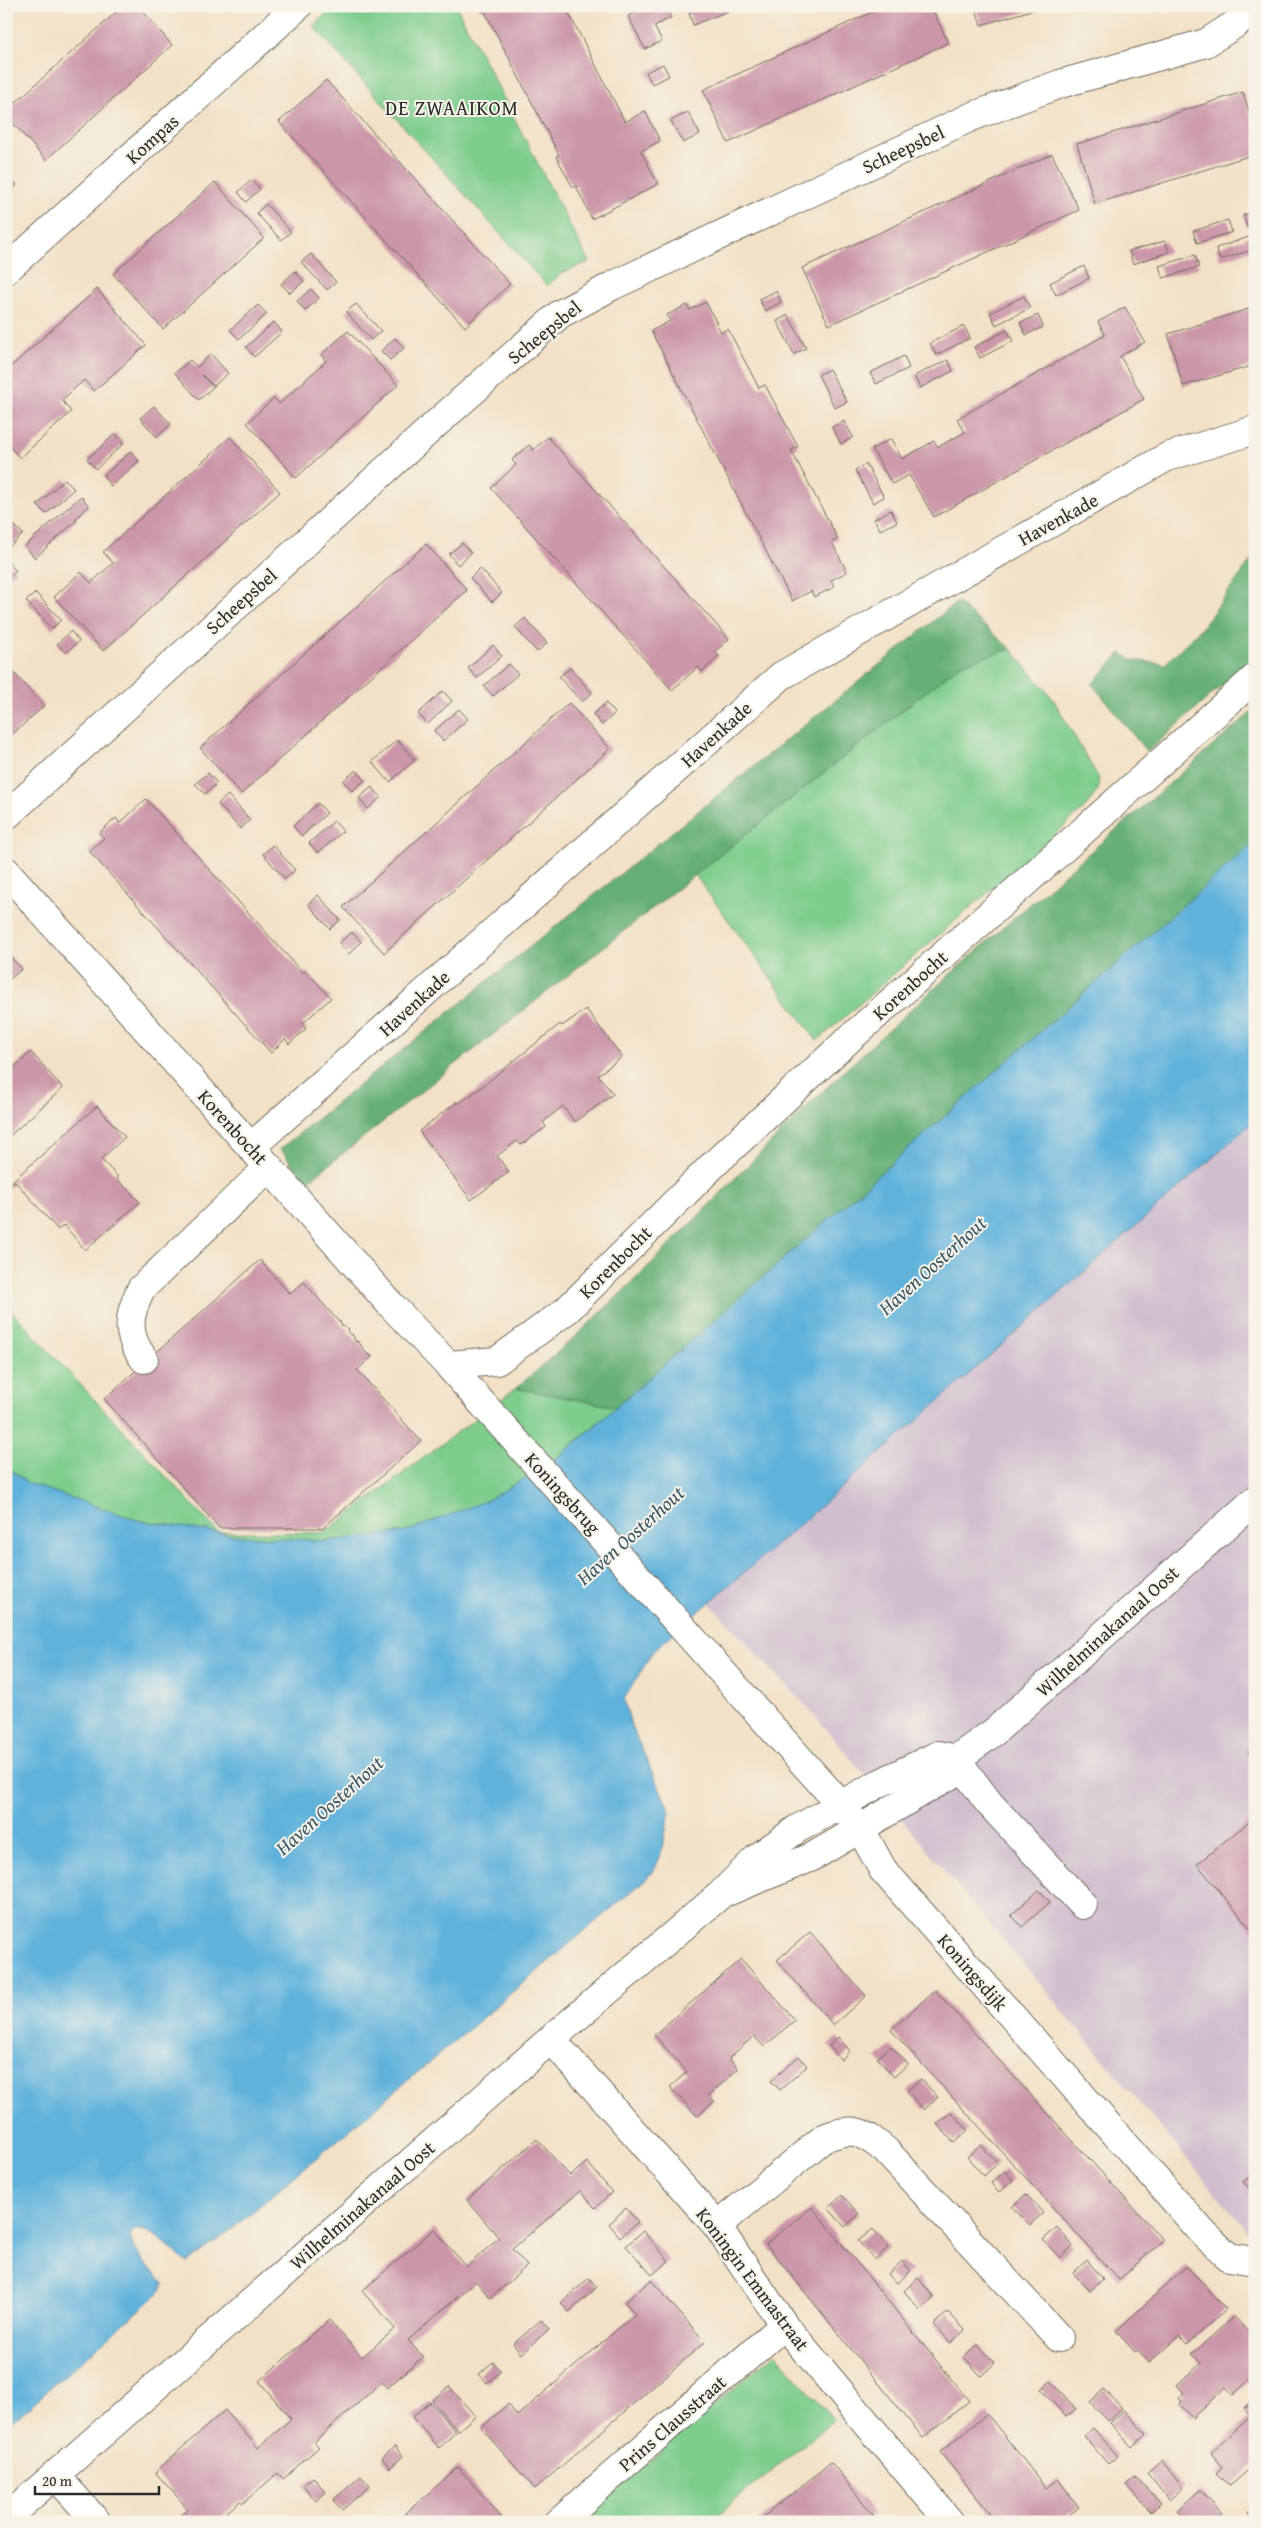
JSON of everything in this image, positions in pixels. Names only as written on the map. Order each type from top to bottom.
[{"type":"street","name":"Kompas","points":[[6,270],[298,6]]},
{"type":"street","name":"Scheepsbel","points":[[6,816],[438,422],[560,314],[572,306],[971,117],[1060,84],[1206,43],[1237,23],[1249,6]]},
{"type":"street","name":"Havenkade","points":[[251,1147],[782,676],[1167,457],[1255,430]]},
{"type":"street","name":"Korenbocht","points":[[6,871],[391,1305],[448,1365],[497,1361],[568,1310],[713,1164],[847,1041],[1255,678]]},
{"type":"street","points":[[144,1359],[135,1348],[131,1334],[131,1310],[141,1289],[269,1167]]},
{"type":"street","name":"Koningsbrug","points":[[448,1365],[712,1659]]},
{"type":"street","name":"Wilhelminakanaal Oost","points":[[720,1894],[812,1858],[952,1774],[956,1760],[994,1732],[1255,1500]]},
{"type":"street","name":"Koningsdijk","points":[[712,1659],[840,1804],[861,1830],[883,1870],[1204,2234],[1229,2257],[1255,2261]]},
{"type":"street","name":"Wilhelminakanaal Oost","points":[[6,2518],[551,2039],[720,1894],[757,1858],[797,1828],[840,1804],[938,1755],[956,1760]]},
{"type":"street","points":[[956,1760],[989,1803],[1083,1905]]},
{"type":"street","name":"Koningin Emmastraat","points":[[551,2039],[717,2226],[784,2325],[950,2522]]},
{"type":"street","points":[[717,2226],[824,2138],[843,2131],[865,2134],[886,2151],[1059,2338]]},
{"type":"street","name":"Prins Clausstraat","points":[[559,2522],[784,2325]]},
{"type":"street","points":[[55,2475],[98,2522]]},
{"type":"shaded area","points":[[1255,1009],[1255,2240],[815,1716],[662,1552]]},
{"type":"green space","points":[[335,6],[456,6],[589,262],[562,273],[547,286],[313,26]]},
{"type":"green space","points":[[1255,555],[1255,656],[1147,752],[1092,684],[1121,653],[1131,660],[1165,664],[1204,625]]},
{"type":"green space","points":[[957,602],[1011,649],[961,664],[307,1182],[280,1149]]},
{"type":"green space","points":[[1011,649],[1053,699],[1098,777],[1099,788],[1086,807],[817,1041],[695,875],[961,664]]},
{"type":"green space","points":[[1255,709],[1255,842],[616,1407],[516,1388],[557,1353],[635,1280],[786,1127],[877,1041],[983,945]]},
{"type":"green space","points":[[6,1305],[218,1532],[324,1533],[516,1388],[616,1407],[553,1461],[488,1500],[405,1532],[326,1541],[238,1536],[137,1520],[27,1483],[6,1466]]},
{"type":"green space","points":[[775,2353],[834,2420],[709,2522],[579,2522]]},
{"type":"water","name":"Haven Oosterhout","points":[[1255,842],[1255,1120],[804,1521],[654,1650],[624,1699],[631,1726],[670,1811],[660,1857],[655,1869],[645,1880],[231,2230],[187,2263],[154,2235],[146,2231],[132,2231],[130,2236],[133,2246],[144,2262],[164,2283],[158,2294],[6,2427],[6,1466],[27,1483],[137,1520],[238,1536],[326,1541],[405,1532],[488,1500],[553,1461],[580,1439]]},
{"type":"building","points":[[123,6],[140,6],[172,45],[46,160],[12,122],[6,127],[6,111]]},
{"type":"building","points":[[478,6],[565,6],[625,122],[645,111],[660,141],[641,151],[658,184],[592,219],[576,186],[573,188],[556,156],[559,155],[483,8],[480,10]]},
{"type":"building","points":[[665,6],[671,18],[654,26],[662,41],[645,49],[628,16],[645,8],[649,14]]},
{"type":"building","points":[[705,6],[727,6],[728,11],[693,25],[689,13]]},
{"type":"building","points":[[885,6],[931,6],[948,43],[728,143],[703,90]]},
{"type":"building","points":[[975,6],[1042,6],[1042,7],[981,25]]},
{"type":"building","points":[[663,64],[669,76],[652,84],[646,72]]},
{"type":"building","points":[[326,80],[510,284],[465,327],[279,122]]},
{"type":"building","points":[[1243,92],[1255,130],[1255,154],[1095,204],[1077,144]]},
{"type":"building","points":[[688,112],[700,134],[683,143],[671,121]]},
{"type":"building","points":[[1052,154],[1079,210],[829,325],[802,268]]},
{"type":"building","points":[[6,174],[17,185],[6,195]]},
{"type":"building","points":[[252,180],[260,189],[246,202],[238,192]]},
{"type":"building","points":[[215,182],[264,238],[163,329],[113,274]]},
{"type":"building","points":[[266,204],[291,232],[281,240],[256,213]]},
{"type":"building","points":[[1255,212],[1255,225],[1247,227],[1243,215]]},
{"type":"building","points":[[1228,220],[1232,232],[1197,243],[1193,231]]},
{"type":"building","points":[[1252,236],[1255,249],[1220,260],[1216,248]]},
{"type":"building","points":[[1165,241],[1169,252],[1133,264],[1129,251]]},
{"type":"building","points":[[311,254],[336,282],[327,290],[301,262]]},
{"type":"building","points":[[1195,255],[1199,267],[1163,278],[1159,266]]},
{"type":"building","points":[[1084,266],[1089,278],[1056,295],[1050,283]]},
{"type":"building","points":[[295,271],[304,281],[290,293],[281,284]]},
{"type":"building","points":[[97,289],[146,345],[94,391],[84,380],[62,400],[71,412],[20,458],[10,447],[6,450],[6,371]]},
{"type":"building","points":[[311,289],[319,298],[305,311],[297,301]]},
{"type":"building","points":[[776,291],[781,302],[765,311],[759,299]]},
{"type":"building","points":[[1024,296],[1030,308],[996,325],[990,313]]},
{"type":"building","points":[[706,302],[721,332],[728,329],[759,388],[765,385],[798,447],[791,450],[838,539],[832,542],[847,572],[831,580],[834,587],[814,597],[811,591],[792,601],[651,331],[670,321],[667,315],[687,305],[690,310]]},
{"type":"building","points":[[356,304],[381,331],[371,340],[346,312]]},
{"type":"building","points":[[258,305],[267,314],[239,339],[230,330]]},
{"type":"building","points":[[1125,307],[1145,342],[1120,356],[1144,399],[934,517],[909,475],[892,484],[872,449],[891,439],[902,459],[934,441],[938,447],[965,432],[957,419],[1105,335],[1098,322]]},
{"type":"building","points":[[1255,307],[1255,365],[1183,386],[1168,334]]},
{"type":"building","points":[[788,315],[806,348],[794,354],[777,321]]},
{"type":"building","points":[[1038,315],[1043,327],[1026,335],[1020,323]]},
{"type":"building","points":[[274,322],[282,332],[254,357],[246,347]]},
{"type":"building","points":[[964,326],[970,338],[936,355],[930,343]]},
{"type":"building","points":[[1007,330],[1013,341],[980,358],[974,347]]},
{"type":"building","points":[[348,331],[398,385],[296,478],[247,423],[274,398],[279,404],[326,361],[321,355]]},
{"type":"building","points":[[395,338],[404,348],[390,360],[381,351]]},
{"type":"building","points":[[211,354],[228,373],[214,386],[202,375],[213,387],[199,400],[175,373],[190,360],[197,367]]},
{"type":"building","points":[[904,356],[909,368],[876,384],[870,373]]},
{"type":"building","points":[[948,360],[953,371],[920,388],[914,376]]},
{"type":"building","points":[[829,369],[847,402],[835,408],[818,375]]},
{"type":"building","points":[[154,406],[171,424],[157,437],[140,418]]},
{"type":"building","points":[[844,421],[853,437],[841,444],[832,427]]},
{"type":"building","points":[[115,434],[124,443],[96,469],[87,459]]},
{"type":"building","points":[[230,437],[280,492],[103,651],[54,597],[81,572],[91,583],[113,563],[103,552]]},
{"type":"building","points":[[548,437],[729,639],[715,652],[719,656],[702,672],[698,667],[672,690],[491,488],[516,465],[512,460],[529,445],[533,450]]},
{"type":"building","points":[[131,451],[139,461],[111,486],[103,476]]},
{"type":"building","points":[[866,464],[884,497],[873,503],[855,470]]},
{"type":"building","points":[[65,479],[74,489],[46,514],[37,505]]},
{"type":"building","points":[[81,496],[89,506],[75,519],[77,520],[35,558],[25,546]]},
{"type":"building","points":[[891,510],[897,522],[880,530],[874,519]]},
{"type":"building","points":[[14,525],[23,534],[9,547],[6,544],[6,532]]},
{"type":"building","points":[[462,543],[471,553],[458,565],[449,554]]},
{"type":"building","points":[[426,544],[467,590],[241,794],[200,748]]},
{"type":"building","points":[[6,560],[16,571],[6,580]]},
{"type":"building","points":[[480,568],[502,593],[492,602],[470,578]]},
{"type":"building","points":[[36,593],[61,620],[52,629],[26,601]]},
{"type":"building","points":[[525,618],[547,643],[537,652],[515,627]]},
{"type":"building","points":[[71,631],[79,641],[66,653],[57,644]]},
{"type":"building","points":[[493,645],[502,656],[477,678],[468,668]]},
{"type":"building","points":[[6,664],[44,706],[6,740]]},
{"type":"building","points":[[509,664],[518,674],[493,696],[484,686]]},
{"type":"building","points":[[570,668],[592,693],[582,702],[559,677]]},
{"type":"building","points":[[443,691],[452,701],[428,724],[418,714]]},
{"type":"building","points":[[569,703],[610,749],[384,953],[343,907]]},
{"type":"building","points":[[606,703],[615,713],[602,725],[593,714]]},
{"type":"building","points":[[459,709],[468,719],[443,741],[434,731]]},
{"type":"building","points":[[397,740],[415,760],[390,782],[372,762]]},
{"type":"building","points":[[356,770],[365,780],[352,791],[343,781]]},
{"type":"building","points":[[208,773],[217,783],[205,794],[195,784]]},
{"type":"building","points":[[372,787],[381,797],[368,809],[359,798]]},
{"type":"building","points":[[228,795],[250,820],[240,829],[218,804]]},
{"type":"building","points":[[146,799],[303,973],[306,971],[331,998],[302,1024],[306,1029],[289,1044],[285,1039],[271,1053],[89,851],[104,838],[99,833],[116,818],[120,823]]},
{"type":"building","points":[[318,803],[327,813],[302,836],[293,826]]},
{"type":"building","points":[[334,821],[343,831],[318,853],[309,843]]},
{"type":"building","points":[[273,845],[295,870],[285,879],[263,854]]},
{"type":"building","points":[[318,895],[340,920],[330,929],[308,904]]},
{"type":"building","points":[[352,932],[361,942],[349,954],[339,943]]},
{"type":"building","points":[[6,952],[22,969],[6,982]]},
{"type":"building","points":[[586,1009],[622,1057],[598,1075],[613,1094],[575,1122],[563,1106],[543,1122],[546,1127],[521,1145],[517,1141],[497,1156],[509,1172],[471,1200],[419,1131],[457,1102],[458,1104],[479,1089],[560,1024],[562,1026]]},
{"type":"building","points":[[31,1052],[63,1088],[6,1139],[6,1075]]},
{"type":"building","points":[[97,1106],[125,1137],[101,1159],[118,1177],[117,1179],[140,1202],[85,1250],[64,1225],[58,1230],[15,1181],[10,1187],[8,1185]]},
{"type":"building","points":[[260,1260],[290,1294],[304,1282],[340,1321],[341,1325],[349,1330],[347,1331],[350,1335],[352,1334],[356,1342],[358,1341],[368,1355],[370,1354],[372,1357],[357,1370],[421,1441],[323,1528],[219,1528],[104,1399]]},
{"type":"building","points":[[1255,1746],[1255,1760],[1248,1752]]},
{"type":"building","points":[[1255,1817],[1255,1934],[1197,1864]]},
{"type":"building","points":[[1039,1890],[1050,1902],[1022,1927],[1011,1915]]},
{"type":"building","points":[[810,1932],[866,1996],[833,2025],[777,1960]]},
{"type":"building","points":[[741,1959],[795,2020],[764,2047],[754,2036],[729,2058],[738,2069],[709,2095],[714,2101],[697,2116],[670,2087],[687,2072],[654,2035]]},
{"type":"building","points":[[935,1990],[1163,2240],[1119,2280],[891,2030]]},
{"type":"building","points":[[838,2037],[850,2051],[841,2060],[829,2046]]},
{"type":"building","points":[[891,2046],[908,2064],[894,2077],[877,2058]]},
{"type":"building","points":[[799,2056],[807,2066],[780,2090],[771,2081]]},
{"type":"building","points":[[921,2079],[938,2097],[924,2110],[907,2091]]},
{"type":"building","points":[[951,2112],[968,2130],[954,2143],[937,2124]]},
{"type":"building","points":[[537,2139],[570,2176],[587,2162],[612,2192],[595,2208],[580,2191],[512,2249],[527,2266],[490,2298],[476,2281],[408,2340],[423,2357],[387,2388],[382,2382],[314,2442],[319,2447],[283,2479],[278,2473],[243,2503],[240,2501],[216,2522],[173,2522],[188,2509],[155,2472],[225,2410],[258,2448],[291,2419],[259,2381],[329,2320],[362,2357],[395,2329],[362,2291],[434,2229],[466,2267],[499,2238],[467,2200]]},
{"type":"building","points":[[981,2145],[998,2163],[984,2176],[967,2157]]},
{"type":"building","points":[[1005,2171],[1013,2180],[999,2193],[991,2183]]},
{"type":"building","points":[[1255,2172],[1255,2195],[1243,2182]]},
{"type":"building","points":[[1026,2194],[1043,2213],[1030,2225],[1012,2207]]},
{"type":"building","points":[[842,2195],[859,2214],[845,2227],[828,2208]]},
{"type":"building","points":[[812,2207],[969,2401],[923,2438],[766,2244]]},
{"type":"building","points":[[626,2208],[638,2222],[620,2237],[609,2224]]},
{"type":"building","points":[[1057,2227],[1073,2246],[1060,2258],[1043,2240]]},
{"type":"building","points":[[873,2229],[889,2247],[875,2260],[858,2241]]},
{"type":"building","points":[[643,2231],[669,2261],[652,2275],[626,2246]]},
{"type":"building","points":[[1087,2260],[1103,2279],[1090,2291],[1073,2273]]},
{"type":"building","points":[[902,2261],[911,2271],[897,2283],[888,2274]]},
{"type":"building","points":[[1187,2266],[1226,2309],[1187,2344],[1179,2336],[1149,2363],[1138,2350],[1135,2352],[1116,2331]]},
{"type":"building","points":[[589,2278],[597,2287],[569,2312],[561,2303]]},
{"type":"building","points":[[918,2278],[934,2297],[920,2310],[904,2291]]},
{"type":"building","points":[[651,2280],[705,2342],[535,2489],[481,2428],[508,2404],[517,2416],[635,2314],[625,2302]]},
{"type":"building","points":[[948,2312],[965,2330],[951,2343],[934,2324]]},
{"type":"building","points":[[1234,2316],[1255,2340],[1255,2375],[1233,2395],[1226,2387],[1192,2418],[1180,2404],[1182,2401],[1179,2398],[1184,2393],[1177,2385],[1201,2363],[1192,2354]]},
{"type":"building","points":[[541,2320],[549,2329],[521,2354],[513,2344]]},
{"type":"building","points":[[978,2345],[995,2363],[981,2376],[964,2357]]},
{"type":"building","points":[[493,2362],[501,2371],[487,2383],[479,2374]]},
{"type":"building","points":[[1051,2381],[1076,2409],[1066,2417],[1041,2389]]},
{"type":"building","points":[[449,2386],[475,2416],[458,2431],[432,2401]]},
{"type":"building","points":[[1104,2389],[1122,2408],[1108,2421],[1090,2402]]},
{"type":"building","points":[[1255,2398],[1255,2464],[1230,2486],[1217,2473],[1223,2467],[1211,2453],[1251,2416],[1244,2408]]},
{"type":"building","points":[[430,2402],[456,2432],[439,2448],[412,2417]]},
{"type":"building","points":[[1124,2410],[1146,2434],[1132,2447],[1110,2423]]},
{"type":"building","points":[[987,2414],[1046,2488],[1058,2479],[1079,2507],[1068,2516],[1073,2522],[997,2522],[940,2452]]},
{"type":"building","points":[[1093,2428],[1118,2456],[1108,2464],[1084,2436]]},
{"type":"building","points":[[395,2446],[403,2456],[390,2468],[382,2458]]},
{"type":"building","points":[[1161,2460],[1183,2488],[1169,2500],[1147,2473]]},
{"type":"building","points":[[831,2462],[873,2515],[864,2522],[757,2522]]},
{"type":"building","points":[[458,2467],[502,2518],[497,2522],[396,2522]]},
{"type":"building","points":[[361,2476],[370,2486],[342,2510],[333,2500]]},
{"type":"building","points":[[1135,2476],[1160,2503],[1151,2512],[1126,2484]]},
{"type":"building","points":[[313,2477],[326,2492],[316,2501],[303,2485]]},
{"type":"building","points":[[1200,2490],[1222,2514],[1213,2522],[1188,2522],[1177,2510]]},
{"type":"building","points":[[1255,2508],[1255,2520],[1249,2513]]},
{"type":"district","name":"DE ZWAAIKOM","points":[[452,107]]}]
